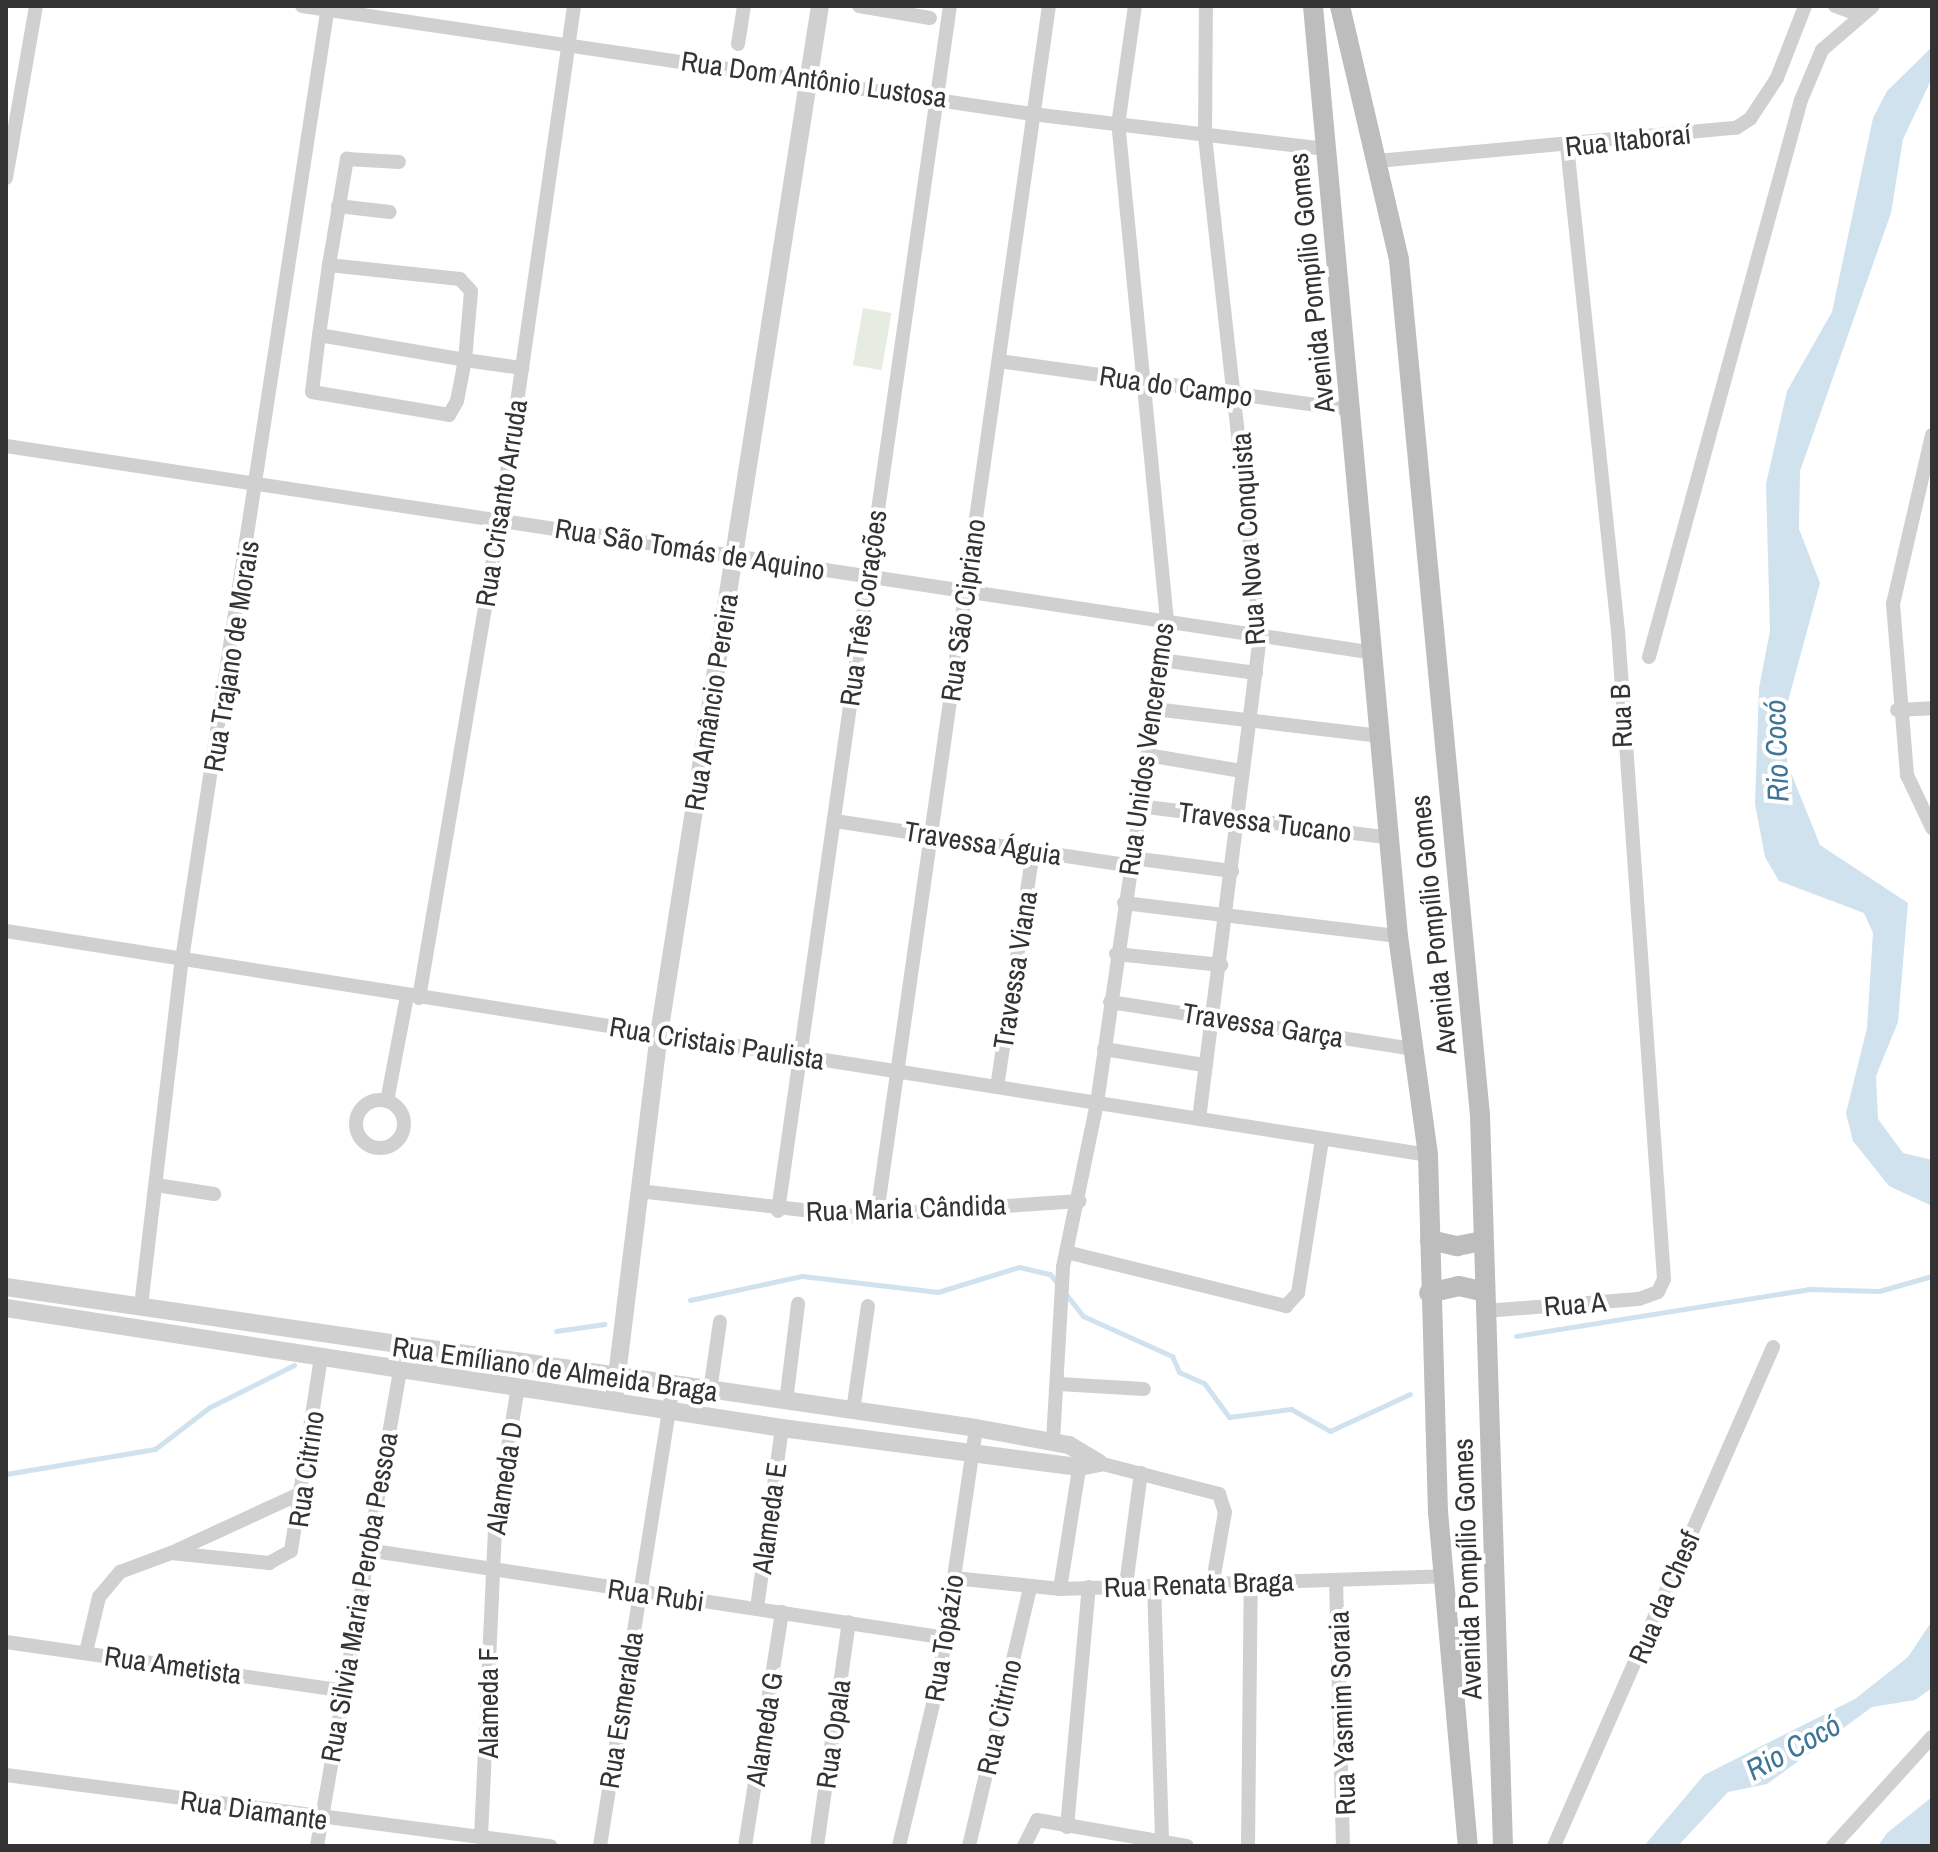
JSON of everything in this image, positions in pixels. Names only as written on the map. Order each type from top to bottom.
[{"type":"main road","name":"Avenida Pompílio Gomes","points":[[1313,6],[1398,936],[1428,1155],[1429,1293],[1444,1576],[1468,1846]]},
{"type":"main road","name":"Avenida Pompílio Gomes","points":[[1340,6],[1377,161],[1402,296],[1480,1115],[1503,1846]]},
{"type":"main road","points":[[1430,1240],[1457,1246],[1483,1241]]},
{"type":"main road","points":[[1429,1293],[1459,1286],[1485,1302]]},
{"type":"street","points":[[6,178],[36,6]]},
{"type":"street","name":"Rua Dom Antônio Lustosa","points":[[302,6],[934,95],[1032,114],[1326,149]]},
{"type":"street","name":"Rua Crisanto Arruda","points":[[387,1101],[413,997],[500,521],[574,6]]},
{"type":"street","points":[[738,44],[744,6]]},
{"type":"street","name":"Rua Amâncio Pereira","points":[[614,1400],[659,1034],[820,6]]},
{"type":"street","points":[[859,6],[930,18]]},
{"type":"street","name":"Rua Três Corações","points":[[778,1211],[798,1056],[835,821],[934,95],[950,6]]},
{"type":"street","name":"Rua São Cipriano","points":[[877,1214],[935,836],[964,591],[1049,6]]},
{"type":"street","name":"Rua Unidos Venceremos","points":[[1053,1441],[1059,1384],[1064,1260],[1079,1201],[1097,1103],[1116,954],[1167,621],[1138,379],[1118,125],[1135,6]]},
{"type":"street","name":"Rua Nova Conquista","points":[[1199,1119],[1204,1065],[1228,916],[1242,771],[1260,634],[1237,395],[1205,137],[1206,6]]},
{"type":"street","name":"Rua Itaboraí","points":[[1377,161],[1567,146],[1743,124],[1777,78],[1805,6]]},
{"type":"street","points":[[1835,6],[1867,10]]},
{"type":"street","name":"Rua Trajano de Morais","points":[[141,1306],[182,959],[327,8]]},
{"type":"street","points":[[1649,657],[1801,100],[1822,50],[1867,10]]},
{"type":"street","name":"Rua B","points":[[1567,146],[1618,631],[1626,814],[1666,1244],[1661,1287]]},
{"type":"street","points":[[329,265],[467,284],[465,360],[457,401],[438,418],[312,392],[329,265],[347,159],[399,162]]},
{"type":"street","points":[[338,206],[390,212]]},
{"type":"street","points":[[319,335],[522,368]]},
{"type":"street","name":"Rua do Campo","points":[[999,361],[1352,410]]},
{"type":"street","points":[[1932,435],[1897,573],[1897,710],[1907,775],[1932,828]]},
{"type":"street","name":"Rua São Tomás de Aquino","points":[[6,446],[1374,653]]},
{"type":"street","points":[[1161,660],[1256,673]]},
{"type":"street","points":[[1897,710],[1932,708]]},
{"type":"street","points":[[1154,709],[1249,723],[1380,736]]},
{"type":"street","points":[[1147,755],[1242,771]]},
{"type":"street","name":"Travessa Tucano","points":[[1139,806],[1391,838]]},
{"type":"street","name":"Travessa Águia","points":[[835,821],[1033,852],[1232,871]]},
{"type":"street","name":"Travessa Viana","points":[[997,1087],[1033,852]]},
{"type":"street","points":[[1124,903],[1398,936]]},
{"type":"street","name":"Rua Cristais Paulista","points":[[6,931],[1428,1155]]},
{"type":"street","points":[[1116,954],[1221,965]]},
{"type":"street","name":"Travessa Garça","points":[[1110,1002],[1414,1049]]},
{"type":"street","points":[[1104,1049],[1204,1065]]},
{"type":"street","points":[[1064,1260],[1286,1306],[1298,1293],[1322,1139]]},
{"type":"street","points":[[156,1185],[214,1194]]},
{"type":"street","name":"Rua Maria Cândida","points":[[639,1191],[778,1211],[877,1214],[1079,1201]]},
{"type":"street","name":"Rua Emíliano de Almeida Braga","points":[[6,1287],[404,1348],[976,1428],[1053,1441],[1081,1458]]},
{"type":"street","name":"Rua A","points":[[1485,1302],[1639,1299],[1661,1287]]},
{"type":"street","points":[[786,1402],[798,1304]]},
{"type":"street","points":[[853,1411],[868,1306]]},
{"type":"street","name":"Rua Emíliano de Almeida Braga","points":[[6,1308],[782,1428],[971,1451],[1081,1458],[1210,1488],[1225,1502],[1213,1581]]},
{"type":"street","points":[[710,1391],[720,1322]]},
{"type":"street","name":"Rua da Chesf","points":[[1554,1846],[1773,1347]]},
{"type":"street","name":"Rua Silvia Maria Peroba Pessoa","points":[[317,1846],[340,1690],[404,1348]]},
{"type":"street","name":"Rua Citrino","points":[[86,1652],[104,1587],[120,1572],[171,1553],[278,1562],[295,1542],[306,1491],[321,1358]]},
{"type":"street","points":[[1059,1384],[1144,1389]]},
{"type":"street","name":"Rua Esmeralda","points":[[600,1846],[673,1385]]},
{"type":"street","name":"Alameda D","points":[[492,1568],[518,1387]]},
{"type":"street","name":"Alameda E","points":[[757,1608],[782,1428]]},
{"type":"street","name":"Rua Topázio","points":[[899,1846],[947,1638],[976,1428]]},
{"type":"street","points":[[1060,1589],[1081,1458]]},
{"type":"street","points":[[1126,1585],[1141,1473]]},
{"type":"street","points":[[171,1553],[306,1491]]},
{"type":"street","name":"Rua Rubi","points":[[367,1550],[947,1638]]},
{"type":"street","name":"Alameda F","points":[[481,1837],[492,1568]]},
{"type":"street","name":"Rua Renata Braga","points":[[954,1578],[1060,1589],[1213,1581],[1444,1576]]},
{"type":"street","points":[[1248,1846],[1251,1580]]},
{"type":"street","name":"Rua Yasmim Soraia","points":[[1336,1580],[1343,1846]]},
{"type":"street","points":[[1154,1584],[1162,1841]]},
{"type":"street","points":[[1067,1827],[1089,1587]]},
{"type":"street","name":"Rua Citrino","points":[[969,1846],[1030,1588]]},
{"type":"street","name":"Alameda G","points":[[745,1846],[782,1612]]},
{"type":"street","name":"Rua Opala","points":[[817,1846],[849,1622]]},
{"type":"street","name":"Rua Ametista","points":[[6,1642],[340,1690]]},
{"type":"street","points":[[1833,1846],[1932,1737]]},
{"type":"street","name":"Rua Diamante","points":[[6,1775],[320,1820],[550,1846]]},
{"type":"street","points":[[1024,1846],[1037,1820],[1110,1841],[1162,1841],[1184,1846]]},
{"type":"shaded area","points":[[863,308],[892,313],[881,370],[853,365]]},
{"type":"water","name":"Rio Cocó","points":[[1932,47],[1932,78],[1903,139],[1891,213],[1800,471],[1799,529],[1820,583],[1787,705],[1787,763],[1820,845],[1908,903],[1898,1022],[1876,1076],[1878,1119],[1903,1153],[1932,1160],[1932,1206],[1889,1186],[1853,1141],[1846,1113],[1867,1028],[1873,933],[1864,913],[1779,881],[1765,857],[1755,804],[1759,688],[1770,631],[1766,484],[1787,391],[1832,312],[1873,118],[1887,91]]},
{"type":"water","name":"Rio Cocó","points":[[1932,1621],[1932,1688],[1915,1700],[1872,1707],[1767,1784],[1728,1792],[1678,1846],[1644,1846],[1704,1775],[1855,1699],[1908,1657]]},
{"type":"water","points":[[1932,1797],[1932,1846],[1878,1846],[1887,1833]]},
{"type":"waterway","points":[[690,1300],[802,1276],[938,1292],[1019,1267],[1050,1274],[1083,1316],[1172,1356],[1179,1372],[1204,1383],[1229,1417],[1291,1409],[1330,1431],[1410,1394]]},
{"type":"waterway","points":[[1516,1336],[1808,1289],[1879,1291],[1932,1276]]},
{"type":"waterway","points":[[556,1331],[604,1324]]},
{"type":"waterway","points":[[6,1474],[155,1449],[210,1407],[294,1365]]}]
